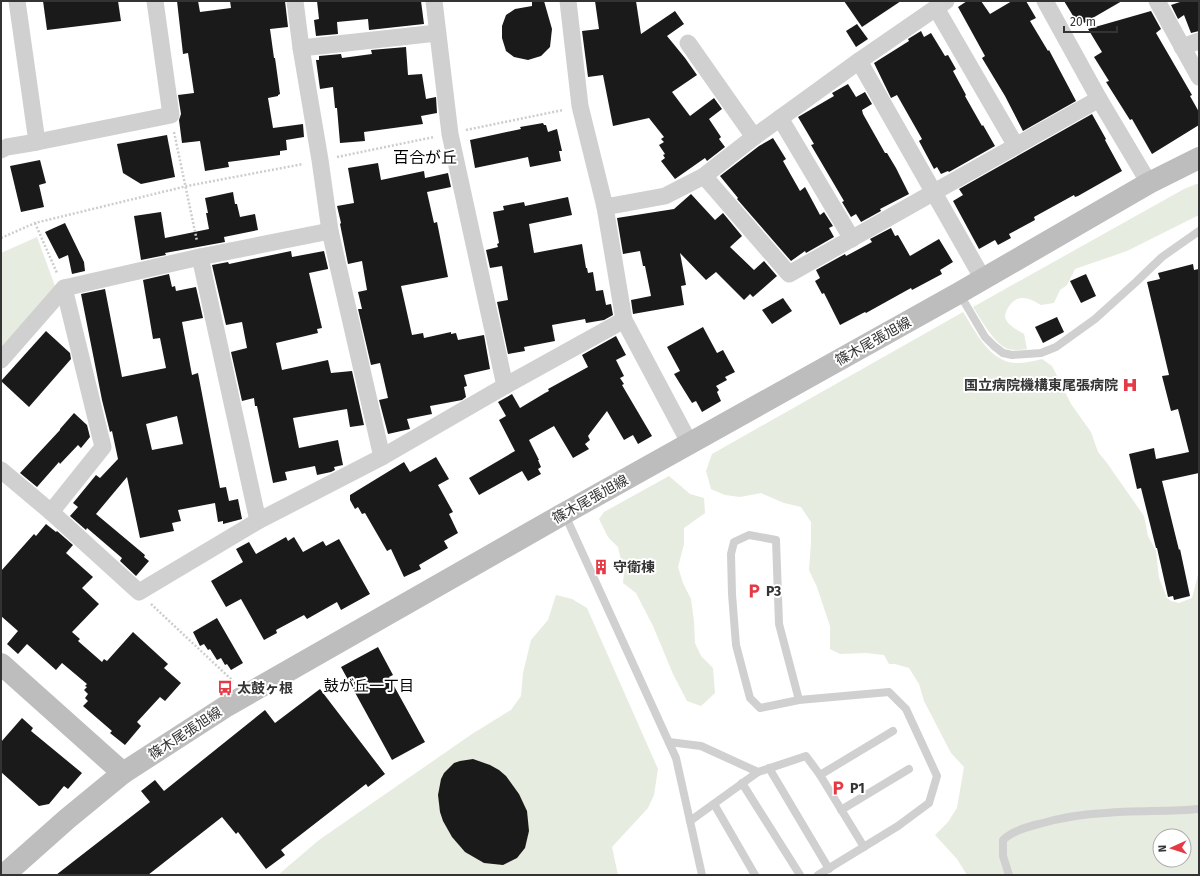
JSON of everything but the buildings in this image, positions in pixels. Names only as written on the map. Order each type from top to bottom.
[{"type":"main road","name":"篠木尾張旭線","points":[[4,875],[67,819],[124,773],[225,706],[565,513],[959,293],[1149,183],[1199,158]]},
{"type":"main road","points":[[1,664],[124,773]]},
{"type":"street","points":[[17,1],[37,142]]},
{"type":"street","points":[[1,150],[6,147],[170,115],[155,1]]},
{"type":"street","points":[[295,1],[330,231],[382,457]]},
{"type":"street","points":[[434,1],[450,134],[505,386]]},
{"type":"street","points":[[568,1],[580,106],[605,207],[624,320],[690,444]]},
{"type":"street","points":[[1045,1],[1099,99],[1149,183]]},
{"type":"street","points":[[1157,1],[1199,77]]},
{"type":"street","points":[[605,207],[665,196],[704,176],[780,118],[859,61],[941,5],[1016,146]]},
{"type":"street","points":[[301,48],[437,33]]},
{"type":"street","points":[[1182,47],[1199,41]]},
{"type":"street","points":[[688,43],[754,137]]},
{"type":"street","points":[[859,61],[983,279]]},
{"type":"street","points":[[704,176],[790,274],[1099,99]]},
{"type":"street","points":[[780,118],[852,239]]},
{"type":"street","points":[[1,360],[64,288],[200,257],[330,231]]},
{"type":"street","points":[[200,257],[258,521]]},
{"type":"street","points":[[51,512],[103,447],[64,288]]},
{"type":"street","points":[[1,472],[51,512],[139,592],[258,521],[382,457],[624,320]]},
{"type":"lane","points":[[959,293],[985,337],[1003,353],[1012,355],[1041,353],[1056,347],[1095,318],[1162,257],[1199,231]]},
{"type":"lane","points":[[565,513],[676,758],[702,875]]},
{"type":"lane","points":[[799,700],[779,624],[776,540],[749,535],[734,542],[731,554],[736,645],[750,698],[760,708],[799,700],[889,692],[906,709],[937,776],[929,803],[898,826],[818,875]]},
{"type":"lane","points":[[820,775],[893,731]]},
{"type":"lane","points":[[669,742],[702,746],[758,772]]},
{"type":"lane","points":[[690,822],[758,772],[806,756],[820,775],[864,847]]},
{"type":"lane","points":[[769,768],[829,868]]},
{"type":"lane","points":[[841,810],[909,769]]},
{"type":"lane","points":[[742,783],[800,875]]},
{"type":"lane","points":[[714,804],[755,875]]},
{"type":"lane","points":[[1009,875],[1003,856],[1003,840],[1018,830],[1056,819],[1104,813],[1181,811],[1199,809]]},
{"type":"path","points":[[1,238],[35,223],[187,186],[450,134],[580,106]]},
{"type":"path","points":[[170,115],[187,186],[200,257]]},
{"type":"path","points":[[35,223],[64,288]]},
{"type":"path","points":[[139,592],[247,694]]},
{"type":"shaded area","points":[[1199,183],[1199,215],[1127,251],[1075,269],[1067,285],[1060,290],[1054,303],[1041,305],[1025,298],[1014,301],[1007,309],[1005,317],[1010,325],[1024,334],[1027,349],[1013,350],[1003,346],[988,331],[973,307],[1184,189]]},
{"type":"shaded area","points":[[37,237],[55,286],[1,347],[1,253]]},
{"type":"shaded area","points":[[963,312],[985,345],[999,358],[1007,362],[1017,363],[1042,359],[1052,366],[1071,404],[1091,432],[1098,452],[1144,516],[1148,536],[1156,551],[1159,578],[1167,598],[1171,601],[1179,603],[1192,598],[1199,571],[1199,875],[967,875],[957,859],[935,835],[948,822],[957,808],[964,767],[951,753],[924,701],[919,684],[909,668],[889,664],[884,655],[866,653],[840,654],[830,649],[830,626],[817,587],[809,570],[811,522],[801,507],[784,503],[761,493],[740,497],[725,495],[711,489],[706,471],[712,454]]},
{"type":"shaded area","points":[[669,476],[690,494],[704,498],[705,513],[684,528],[684,544],[678,567],[683,583],[691,599],[695,643],[701,656],[713,668],[715,693],[701,706],[687,701],[673,674],[653,626],[636,593],[623,583],[624,573],[618,547],[608,537],[599,519],[604,512]]},
{"type":"shaded area","points":[[556,595],[572,599],[587,608],[658,769],[654,795],[648,808],[612,847],[618,875],[278,875],[319,840],[472,734],[511,710],[521,696],[523,673],[531,640],[548,620]]},
{"type":"place","name":"国立病院機構東尾張病院","points":[[1130,385]]},
{"type":"place","name":"守衛棟","points":[[601,567]]},
{"type":"place","name":"P3","points":[[754,591]]},
{"type":"place","name":"太鼓ヶ根","points":[[225,688]]},
{"type":"place","name":"P1","points":[[838,788]]},
{"type":"district","name":"百合が丘","points":[[425,157]]},
{"type":"district","name":"鼓が丘一丁目","points":[[369,686]]}]
